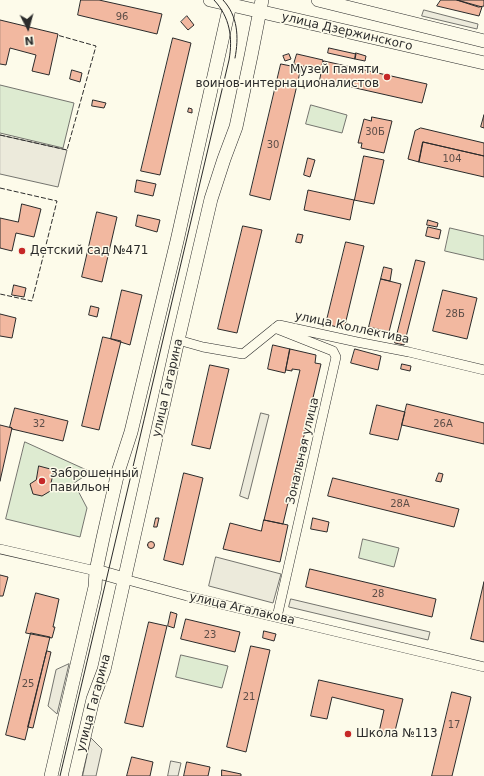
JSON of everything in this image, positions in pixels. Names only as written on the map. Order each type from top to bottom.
[{"type":"main road","name":"улица Дзержинского","points":[[210,0],[261,6],[484,63]]},
{"type":"main road","name":"улица Дзержинского","points":[[318,0],[484,41]]},
{"type":"main road","name":"улица Гагарина","points":[[51,776],[95,587],[96,571],[118,472],[131,432],[230,2]]},
{"type":"main road","name":"улица Гагарина","points":[[75,776],[94,699],[104,670],[178,340],[212,200],[224,159],[236,127],[261,6]]},
{"type":"main road","name":"улица Агалакова","points":[[96,571],[124,579]]},
{"type":"street","name":"улица Коллектива","points":[[275,328],[279,324],[484,370]]},
{"type":"street","points":[[178,340],[203,347],[243,354],[275,328]]},
{"type":"street","name":"Зональная улица","points":[[275,328],[333,350],[336,357],[277,618]]},
{"type":"street","name":"улица Агалакова","points":[[0,549],[96,571]]},
{"type":"street","name":"улица Агалакова","points":[[124,579],[146,586],[484,667]]},
{"type":"green space","points":[[0,85],[74,103],[63,148],[0,133]]},
{"type":"green space","points":[[311,105],[347,115],[342,133],[306,124]]},
{"type":"green space","points":[[450,228],[484,236],[484,260],[445,251]]},
{"type":"green space","points":[[25,442],[91,472],[74,483],[87,508],[80,537],[6,519]]},
{"type":"green space","points":[[363,539],[399,548],[394,567],[359,558]]},
{"type":"green space","points":[[181,655],[228,666],[222,688],[176,677]]},
{"type":"shaded area","points":[[424,10],[478,24],[477,29],[422,16]]},
{"type":"shaded area","points":[[0,135],[67,150],[58,187],[0,174]]},
{"type":"shaded area","points":[[261,413],[269,415],[248,499],[240,496]]},
{"type":"shaded area","points":[[216,557],[281,574],[273,603],[209,586]]},
{"type":"shaded area","points":[[291,599],[430,632],[428,640],[289,607]]},
{"type":"shaded area","points":[[69,664],[57,714],[48,706],[56,670]]},
{"type":"shaded area","points":[[91,738],[102,749],[96,776],[83,776]]},
{"type":"shaded area","points":[[171,761],[181,763],[178,776],[168,776]]},
{"type":"building","points":[[81,0],[99,0],[162,14],[157,34],[78,15]]},
{"type":"building","points":[[441,0],[457,0],[482,7],[479,16],[437,6]]},
{"type":"building","points":[[457,0],[484,0],[484,6],[479,7]]},
{"type":"building","points":[[187,16],[194,25],[188,30],[181,22]]},
{"type":"building","points":[[0,20],[58,34],[49,75],[32,71],[36,55],[10,48],[6,65],[0,64]]},
{"type":"building","points":[[173,38],[191,43],[160,175],[141,171]]},
{"type":"building","points":[[329,48],[356,54],[355,59],[328,53]]},
{"type":"building","points":[[356,53],[366,56],[365,61],[355,59]]},
{"type":"building","points":[[289,54],[291,59],[285,61],[283,56]]},
{"type":"building","points":[[297,54],[323,60],[321,70],[294,64]]},
{"type":"building","points":[[324,61],[427,84],[422,103],[320,80]]},
{"type":"building","points":[[281,64],[301,68],[270,200],[250,195]]},
{"type":"building","points":[[72,70],[82,73],[80,82],[70,79]]},
{"type":"building","points":[[93,100],[106,103],[104,108],[92,106]]},
{"type":"building","points":[[189,108],[192,109],[192,113],[188,112]]},
{"type":"building","points":[[484,115],[484,128],[481,127]]},
{"type":"building","points":[[372,117],[392,121],[384,153],[361,148],[362,143],[358,143],[364,119],[371,121]]},
{"type":"building","points":[[421,128],[484,143],[484,156],[423,142],[419,162],[408,159],[415,131]]},
{"type":"building","points":[[423,142],[484,156],[484,177],[419,162]]},
{"type":"building","points":[[364,156],[384,160],[374,204],[354,200]]},
{"type":"building","points":[[308,158],[315,160],[310,177],[304,175]]},
{"type":"building","points":[[137,180],[156,184],[153,196],[135,192]]},
{"type":"building","points":[[308,190],[354,200],[350,220],[304,210]]},
{"type":"building","points":[[22,204],[41,209],[34,237],[16,233],[12,251],[0,248],[0,218],[18,222]]},
{"type":"building","points":[[97,212],[117,217],[102,282],[82,277]]},
{"type":"building","points":[[138,215],[160,220],[157,232],[136,226]]},
{"type":"building","points":[[428,220],[438,223],[437,227],[427,225]]},
{"type":"building","points":[[243,226],[262,230],[237,333],[218,329]]},
{"type":"building","points":[[428,227],[441,230],[439,239],[426,236]]},
{"type":"building","points":[[298,234],[303,235],[301,243],[296,242]]},
{"type":"building","points":[[346,242],[364,246],[344,329],[326,324]]},
{"type":"building","points":[[416,260],[425,262],[404,345],[395,343]]},
{"type":"building","points":[[384,267],[392,269],[390,281],[381,279]]},
{"type":"building","points":[[381,279],[401,284],[389,332],[369,327]]},
{"type":"building","points":[[14,285],[26,288],[24,297],[12,295]]},
{"type":"building","points":[[122,290],[142,295],[130,345],[111,339]]},
{"type":"building","points":[[443,290],[477,298],[467,339],[433,331]]},
{"type":"building","points":[[91,306],[99,308],[97,317],[89,315]]},
{"type":"building","points":[[0,314],[16,318],[12,338],[0,336]]},
{"type":"building","points":[[103,337],[121,341],[99,430],[82,426]]},
{"type":"building","points":[[273,345],[290,349],[285,373],[268,369]]},
{"type":"building","points":[[290,349],[316,355],[315,363],[321,364],[283,524],[264,520],[300,370],[286,370]]},
{"type":"building","points":[[355,349],[381,356],[378,370],[351,363]]},
{"type":"building","points":[[402,364],[411,366],[410,371],[401,369]]},
{"type":"building","points":[[210,365],[229,369],[210,449],[192,445]]},
{"type":"building","points":[[407,404],[484,423],[484,444],[402,425]]},
{"type":"building","points":[[377,405],[405,412],[398,440],[370,434]]},
{"type":"building","points":[[15,408],[68,421],[63,441],[12,429],[10,427]]},
{"type":"building","points":[[0,425],[12,428],[0,481]]},
{"type":"building","name":"Заброшенный павильон","points":[[39,466],[54,470],[51,483],[52,490],[42,496],[33,494],[30,484],[36,480]]},
{"type":"building","points":[[184,473],[203,478],[183,565],[164,560]]},
{"type":"building","points":[[439,473],[443,474],[441,482],[436,481]]},
{"type":"building","points":[[333,478],[459,509],[454,527],[328,496]]},
{"type":"building","points":[[156,518],[159,518],[157,527],[154,527]]},
{"type":"building","points":[[313,518],[329,522],[327,532],[311,529]]},
{"type":"building","points":[[264,520],[288,525],[280,562],[223,549],[230,523],[261,531]]},
{"type":"building","points":[[151,541],[154,542],[154,548],[151,549],[148,548],[147,545],[148,542]]},
{"type":"building","points":[[310,569],[436,599],[432,617],[306,587]]},
{"type":"building","points":[[0,575],[8,577],[3,596],[0,596]]},
{"type":"building","points":[[484,582],[484,642],[471,639]]},
{"type":"building","points":[[36,593],[59,599],[52,638],[26,633]]},
{"type":"building","points":[[171,612],[177,614],[174,628],[168,626]]},
{"type":"building","points":[[186,619],[240,632],[235,652],[181,639]]},
{"type":"building","points":[[149,622],[167,626],[143,727],[125,723]]},
{"type":"building","points":[[264,631],[276,634],[274,641],[263,638]]},
{"type":"building","points":[[31,633],[50,637],[25,740],[6,735]]},
{"type":"building","points":[[251,646],[270,650],[246,752],[227,747]]},
{"type":"building","points":[[47,651],[51,652],[33,728],[28,727]]},
{"type":"building","points":[[319,680],[403,699],[394,735],[379,732],[384,710],[332,697],[327,719],[311,716]]},
{"type":"building","points":[[452,692],[471,697],[468,710],[452,776],[432,776]]},
{"type":"building","points":[[132,757],[153,762],[150,776],[127,776]]},
{"type":"building","points":[[187,762],[210,767],[208,776],[184,776]]},
{"type":"building","points":[[222,770],[241,774],[241,776],[222,776]]},
{"type":"tram line","points":[[60,776],[229,60],[231,44],[229,28],[224,13],[214,0]]},
{"type":"tram line","points":[[223,0],[232,13],[236,27],[237,42],[235,58]]},
{"type":"fence","points":[[0,135],[67,150],[96,46],[57,35]]},
{"type":"fence","points":[[0,188],[57,201],[32,301],[0,294]]},
{"type":"place","name":"Музей памяти воинов-интернационалистов","points":[[387,77]]},
{"type":"place","name":"Детский сад №471","points":[[22,251]]},
{"type":"place","name":"Заброшенный павильон","points":[[42,481]]},
{"type":"place","name":"Школа №113","points":[[348,734]]}]
